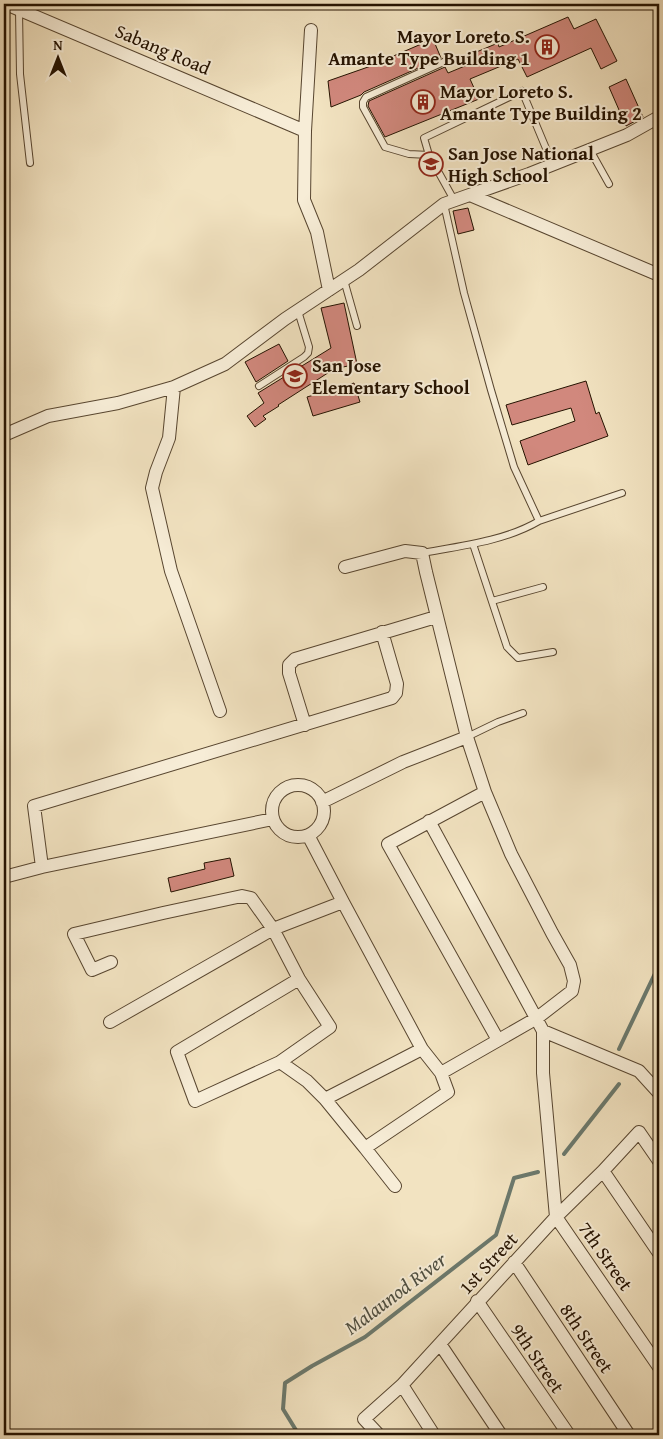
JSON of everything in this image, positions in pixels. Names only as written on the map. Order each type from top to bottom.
[{"type":"street","name":"Sabang Road","points":[[6,4],[305,130]]},
{"type":"street","points":[[311,30],[305,130],[304,200],[317,232],[329,290]]},
{"type":"street","points":[[4,435],[48,416],[118,403],[174,387],[225,364],[344,280],[449,202],[590,150],[627,135],[659,117]]},
{"type":"street","points":[[470,195],[659,275]]},
{"type":"street","points":[[174,387],[169,438],[152,488],[171,571],[220,710]]},
{"type":"street","points":[[345,567],[405,551],[422,554],[467,737],[485,792],[511,854],[570,965],[574,981],[572,991],[537,1018],[441,1073]]},
{"type":"street","points":[[305,725],[289,673],[289,665],[295,659],[436,617]]},
{"type":"street","points":[[42,867],[34,806],[392,698],[396,692],[396,684],[382,632]]},
{"type":"street","points":[[322,802],[403,762],[467,737]]},
{"type":"street","points":[[303,786],[311,789],[318,794],[322,802],[324,810],[320,825],[308,835],[300,837],[284,833],[277,827],[273,819],[272,810],[274,802],[278,794],[285,788],[303,786]]},
{"type":"street","points":[[485,792],[388,844],[498,1040]]},
{"type":"street","points":[[4,877],[42,867],[273,819]]},
{"type":"street","points":[[429,821],[543,1031],[545,1105],[556,1217]]},
{"type":"street","points":[[308,835],[422,1049],[441,1073],[448,1092],[365,1148]]},
{"type":"street","points":[[111,962],[92,970],[74,934],[242,896],[251,898],[273,930],[299,980],[330,1027],[280,1062],[195,1101],[177,1052],[299,980]]},
{"type":"street","points":[[110,1022],[273,930],[343,902]]},
{"type":"street","points":[[543,1031],[639,1071],[659,1092]]},
{"type":"street","points":[[325,1099],[422,1049]]},
{"type":"street","points":[[280,1062],[306,1081],[325,1099],[395,1186]]},
{"type":"street","name":"1st Street","points":[[379,1435],[364,1419],[402,1385],[477,1301],[556,1217],[604,1171],[638,1132],[659,1161]]},
{"type":"street","points":[[604,1171],[659,1253]]},
{"type":"street","name":"7th Street","points":[[556,1217],[659,1367]]},
{"type":"street","name":"8th Street","points":[[514,1262],[629,1435]]},
{"type":"street","name":"9th Street","points":[[477,1301],[568,1435]]},
{"type":"street","points":[[440,1344],[501,1435]]},
{"type":"street","points":[[402,1385],[434,1435]]},
{"type":"lane","points":[[19,9],[20,74],[30,163]]},
{"type":"lane","points":[[429,155],[409,154],[385,147],[363,107],[363,102],[366,97],[448,60]]},
{"type":"lane","points":[[539,521],[514,467],[464,293],[449,202],[429,155],[424,138],[522,91],[552,165]]},
{"type":"lane","points":[[590,150],[609,184]]},
{"type":"lane","points":[[344,280],[356,326]]},
{"type":"lane","points":[[259,386],[308,353],[309,347],[298,311]]},
{"type":"lane","points":[[422,554],[473,544],[525,529],[539,521],[622,493]]},
{"type":"lane","points":[[473,544],[507,647],[518,658],[553,652]]},
{"type":"lane","points":[[492,601],[543,587]]},
{"type":"lane","points":[[467,737],[498,722],[523,713]]},
{"type":"building","points":[[568,17],[574,29],[596,19],[617,61],[601,69],[591,48],[527,77],[518,59],[470,79],[479,99],[385,137],[368,106],[369,101],[445,67],[448,73],[477,61],[474,53],[498,43],[499,47]]},
{"type":"building","points":[[433,39],[441,58],[331,107],[328,81],[391,59],[391,57]]},
{"type":"building","points":[[626,79],[643,117],[626,126],[609,87]]},
{"type":"building","points":[[468,208],[474,230],[458,234],[453,211]]},
{"type":"building","points":[[344,303],[357,364],[334,369],[263,416],[266,419],[255,427],[247,416],[264,403],[258,393],[331,348],[321,308]]},
{"type":"building","points":[[279,344],[288,361],[256,382],[245,362]]},
{"type":"building","points":[[586,381],[596,414],[599,412],[608,436],[528,465],[520,441],[575,421],[571,408],[512,425],[506,405]]},
{"type":"building","points":[[354,383],[360,402],[313,416],[307,397]]},
{"type":"building","points":[[230,858],[234,876],[171,892],[168,878],[205,869],[204,863]]},
{"type":"waterway","name":"Malaunod River","points":[[619,1049],[659,965]]},
{"type":"waterway","name":"Malaunod River","points":[[564,1154],[619,1084]]},
{"type":"waterway","name":"Malaunod River","points":[[299,1435],[283,1409],[285,1383],[365,1337],[496,1235],[514,1178],[538,1172]]},
{"type":"place","name":"Mayor Loreto S. Amante Type Building 1","points":[[547,47]]},
{"type":"place","name":"Mayor Loreto S. Amante Type Building 2","points":[[423,102]]},
{"type":"place","name":"San Jose National High School","points":[[431,164]]},
{"type":"place","name":"San Jose Elementary School","points":[[295,376]]}]
